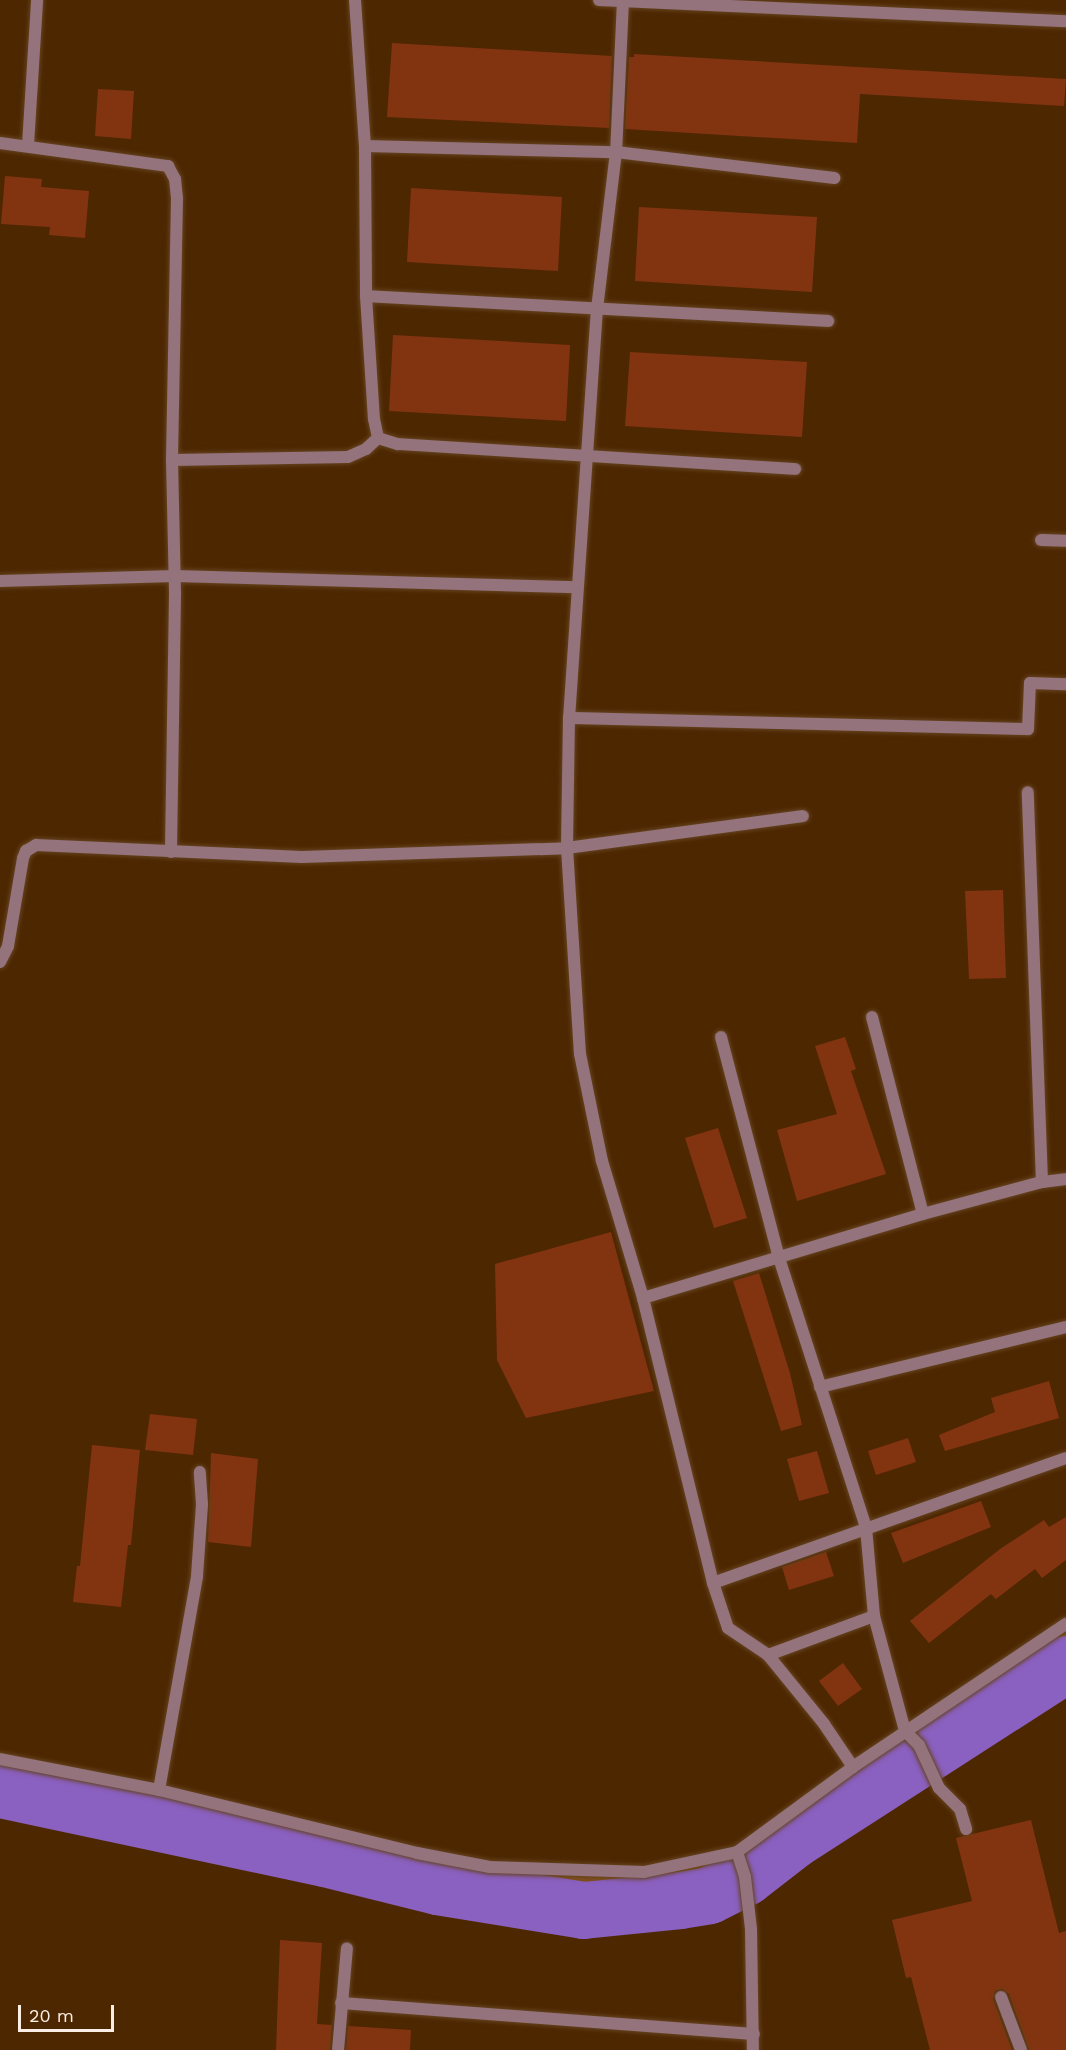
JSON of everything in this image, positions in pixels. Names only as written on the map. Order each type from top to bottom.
[{"type":"street","points":[[28,145],[37,0]]},
{"type":"street","points":[[355,0],[365,146],[366,296],[374,418],[378,438]]},
{"type":"street","points":[[599,0],[850,5],[1066,21]]},
{"type":"street","points":[[623,1],[616,152],[597,308],[569,718],[567,848],[580,1054],[602,1161],[643,1298],[713,1583],[728,1628],[768,1655],[824,1724],[853,1767]]},
{"type":"street","points":[[0,143],[168,165],[172,172],[177,198],[172,460],[175,576],[171,852]]},
{"type":"street","points":[[365,146],[616,152],[834,178]]},
{"type":"street","points":[[366,296],[828,321]]},
{"type":"street","points":[[172,460],[348,457],[366,449],[378,438]]},
{"type":"street","points":[[378,438],[398,444],[586,458],[795,469]]},
{"type":"street","points":[[1041,540],[1066,541]]},
{"type":"street","points":[[0,581],[175,576],[577,587]]},
{"type":"street","points":[[569,718],[1028,729],[1030,683],[1066,684]]},
{"type":"street","points":[[1028,792],[1042,1182]]},
{"type":"street","points":[[0,962],[8,946],[22,858],[31,847],[47,844],[302,857],[567,848],[803,816]]},
{"type":"street","points":[[872,1017],[922,1214]]},
{"type":"street","points":[[721,1037],[779,1258],[866,1528],[874,1616],[904,1731],[919,1744],[939,1788],[960,1809],[966,1829]]},
{"type":"street","points":[[643,1298],[922,1214],[1042,1182],[1066,1179]]},
{"type":"street","points":[[820,1387],[1066,1327]]},
{"type":"street","points":[[713,1583],[1066,1458]]},
{"type":"street","points":[[159,1790],[197,1576],[202,1504],[200,1472]]},
{"type":"street","points":[[768,1655],[874,1616]]},
{"type":"street","points":[[0,1759],[159,1790],[417,1853],[490,1867],[644,1872],[737,1852],[904,1731],[1066,1624]]},
{"type":"street","points":[[737,1852],[745,1877],[751,1929],[753,2050]]},
{"type":"street","points":[[338,2050],[347,1948]]},
{"type":"street","points":[[1001,1997],[1021,2050]]},
{"type":"street","points":[[341,2003],[754,2034]]},
{"type":"shaded area","points":[[1066,1624],[1066,1664],[794,1839],[745,1877],[709,1895],[679,1900],[583,1910],[437,1886],[227,1837],[0,1789],[0,1759],[490,1867],[608,1872],[737,1852]]},
{"type":"building","points":[[392,43],[612,56],[609,128],[387,117]]},
{"type":"building","points":[[634,54],[1066,79],[1064,106],[860,94],[857,143],[625,129],[629,57],[634,57]]},
{"type":"building","points":[[98,89],[134,91],[131,139],[95,136]]},
{"type":"building","points":[[5,176],[42,179],[41,187],[89,191],[85,238],[49,235],[50,227],[1,224]]},
{"type":"building","points":[[411,188],[562,197],[558,271],[407,262]]},
{"type":"building","points":[[639,207],[817,217],[812,292],[635,281]]},
{"type":"building","points":[[393,335],[570,345],[566,421],[389,411]]},
{"type":"building","points":[[630,352],[807,362],[802,437],[625,426]]},
{"type":"building","points":[[1003,890],[1006,978],[969,979],[965,891]]},
{"type":"building","points":[[845,1037],[856,1069],[851,1071],[886,1174],[797,1201],[777,1130],[837,1114],[815,1046]]},
{"type":"building","points":[[718,1128],[747,1218],[714,1228],[685,1138]]},
{"type":"building","points":[[611,1232],[654,1391],[526,1418],[497,1360],[495,1264]]},
{"type":"building","points":[[759,1273],[790,1373],[802,1425],[781,1431],[733,1281]]},
{"type":"building","points":[[1049,1381],[1059,1418],[945,1451],[939,1435],[995,1412],[991,1398]]},
{"type":"building","points":[[150,1414],[197,1419],[193,1455],[145,1450]]},
{"type":"building","points":[[908,1438],[916,1462],[876,1475],[868,1451]]},
{"type":"building","points":[[92,1445],[140,1450],[131,1545],[128,1545],[121,1607],[73,1602],[77,1566],[80,1566]]},
{"type":"building","points":[[817,1451],[829,1493],[799,1501],[787,1459]]},
{"type":"building","points":[[211,1453],[258,1459],[251,1547],[208,1542]]},
{"type":"building","points":[[981,1501],[991,1527],[903,1563],[891,1533]]},
{"type":"building","points":[[1066,1517],[1066,1560],[1042,1578],[1035,1569],[996,1599],[991,1594],[929,1643],[910,1621],[1000,1549],[1044,1520],[1049,1527]]},
{"type":"building","points":[[826,1552],[834,1576],[789,1590],[782,1567]]},
{"type":"building","points":[[843,1663],[862,1689],[838,1706],[819,1681]]},
{"type":"building","points":[[1031,1820],[1059,1933],[1066,1931],[1066,2050],[1029,2050],[1009,1994],[1002,1989],[995,1991],[993,1999],[1012,2050],[930,2050],[911,1977],[906,1978],[892,1920],[972,1901],[956,1838]]},
{"type":"building","points":[[280,1940],[322,1943],[317,2024],[332,2025],[330,2050],[276,2050]]},
{"type":"building","points":[[348,2026],[411,2030],[410,2050],[346,2050]]},
{"type":"waterway","points":[[0,1789],[325,1858],[437,1886],[583,1910],[679,1900],[709,1895],[745,1877],[794,1839],[1066,1664]]}]
